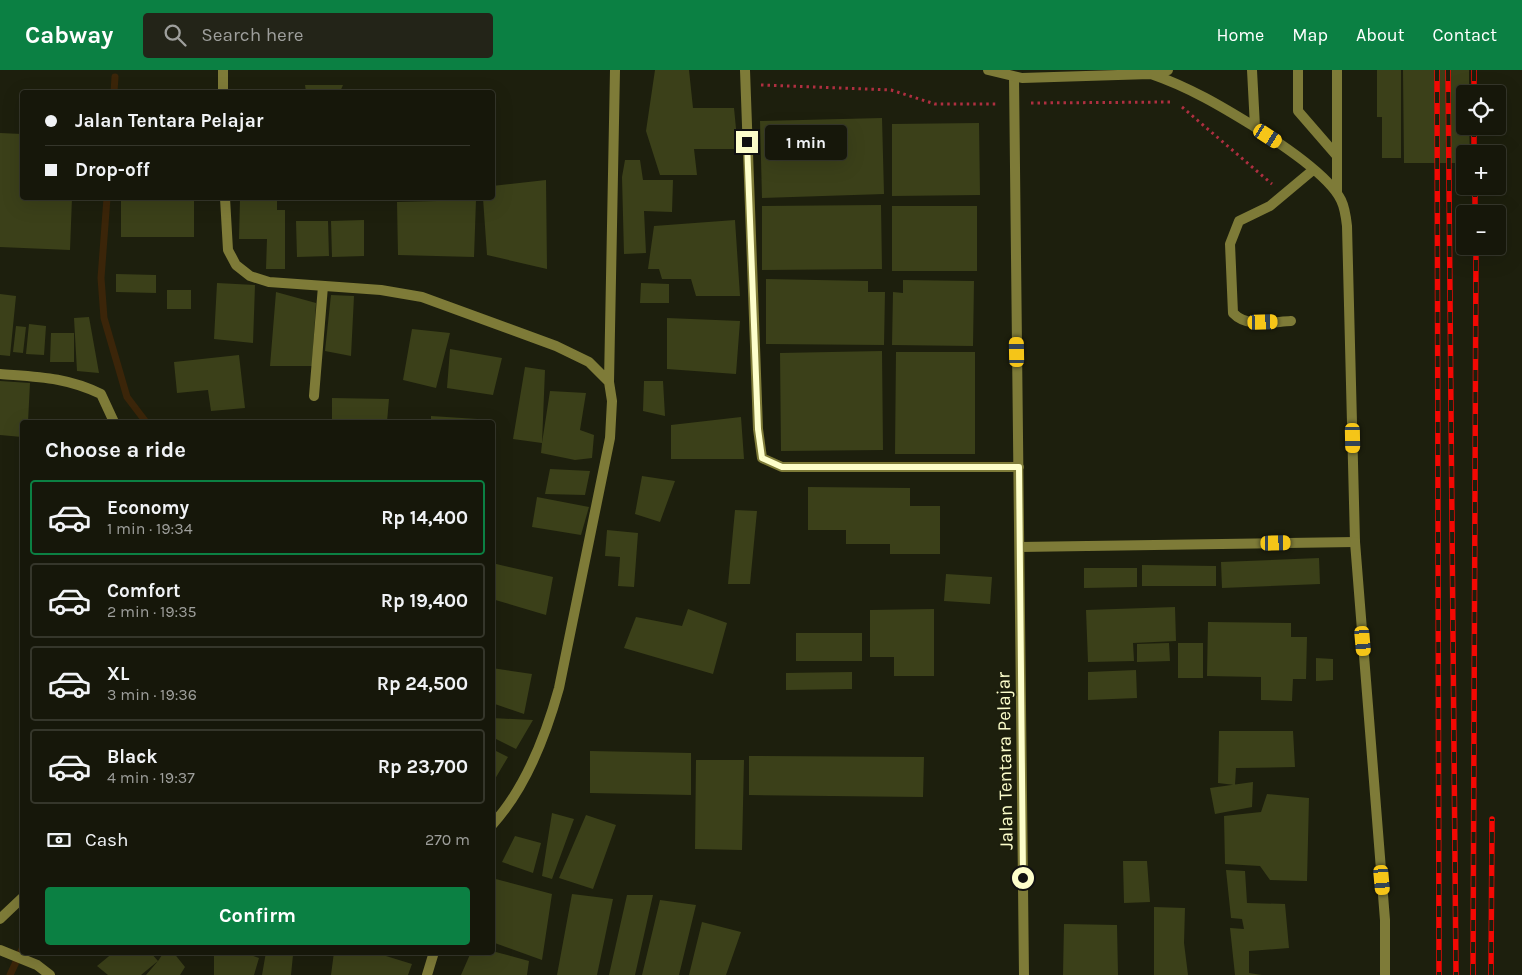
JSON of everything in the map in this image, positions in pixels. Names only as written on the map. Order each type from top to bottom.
[{"type":"street","points":[[223,70],[223,90]]},
{"type":"street","points":[[495,822],[508,808],[549,725],[559,688],[610,438],[612,401],[609,382],[615,70]]},
{"type":"street","points":[[745,70],[758,429],[762,458],[782,467],[1019,467]]},
{"type":"street","points":[[987,70],[1014,77],[1150,74],[1168,70]]},
{"type":"street","points":[[1252,70],[1254,127]]},
{"type":"street","points":[[1298,70],[1298,111],[1337,156]]},
{"type":"street","points":[[1337,70],[1337,192],[1344,208],[1347,226],[1355,542],[1385,920],[1385,975]]},
{"type":"street","points":[[1150,74],[1176,83],[1210,99],[1254,127],[1313,170],[1337,192]]},
{"type":"street","name":"Jalan Tentara Pelajar","points":[[1014,77],[1024,975]]},
{"type":"street","points":[[1291,321],[1249,323],[1240,320],[1232,313],[1230,244],[1239,221],[1270,206],[1313,170]]},
{"type":"street","points":[[225,200],[228,250],[236,265],[250,276],[269,282],[382,290],[422,297],[556,346],[589,362],[609,382]]},
{"type":"street","points":[[314,396],[323,286]]},
{"type":"street","points":[[0,374],[66,380],[84,385],[102,394],[113,420]]},
{"type":"street","points":[[1020,547],[1355,542]]},
{"type":"street","points":[[0,918],[20,900]]},
{"type":"street","points":[[3,950],[38,965],[50,975]]},
{"type":"street","points":[[427,975],[433,955]]},
{"type":"building","points":[[655,70],[689,70],[693,108],[734,108],[738,149],[694,149],[697,175],[660,175],[646,131]]},
{"type":"building","points":[[1377,70],[1401,70],[1401,158],[1382,158],[1382,117],[1377,117]]},
{"type":"building","points":[[1403,70],[1469,70],[1469,85],[1456,85],[1456,135],[1469,135],[1470,145],[1456,145],[1456,163],[1404,163]]},
{"type":"building","points":[[305,85],[343,85],[341,90],[306,90]]},
{"type":"building","points":[[882,118],[884,194],[762,198],[760,121]]},
{"type":"building","points":[[979,123],[980,195],[892,196],[892,124]]},
{"type":"building","points":[[0,133],[20,134],[20,200],[72,200],[70,250],[0,247]]},
{"type":"building","points":[[625,160],[640,160],[643,180],[673,180],[672,212],[644,211],[646,253],[624,254],[622,177]]},
{"type":"building","points":[[546,180],[547,269],[487,255],[483,200],[495,200],[495,186]]},
{"type":"building","points":[[121,200],[194,200],[194,237],[121,237]]},
{"type":"building","points":[[240,200],[277,200],[277,210],[285,210],[285,269],[266,269],[267,239],[239,239]]},
{"type":"building","points":[[476,200],[474,257],[398,255],[397,202]]},
{"type":"building","points":[[881,205],[882,269],[762,270],[762,206]]},
{"type":"building","points":[[892,206],[977,206],[977,271],[892,271]]},
{"type":"building","points":[[364,220],[364,256],[332,257],[331,221]]},
{"type":"building","points":[[735,220],[740,296],[696,296],[691,279],[662,279],[659,269],[648,269],[654,226]]},
{"type":"building","points":[[296,221],[328,221],[329,256],[297,257]]},
{"type":"building","points":[[116,274],[156,275],[156,293],[116,292]]},
{"type":"building","points":[[766,279],[868,281],[868,292],[885,292],[884,345],[766,344]]},
{"type":"building","points":[[903,280],[974,281],[973,346],[892,345],[893,292],[903,293]]},
{"type":"building","points":[[217,283],[255,285],[253,343],[214,339]]},
{"type":"building","points":[[641,283],[669,284],[669,303],[640,303]]},
{"type":"building","points":[[167,290],[191,290],[191,309],[167,309]]},
{"type":"building","points":[[276,292],[316,303],[312,366],[270,366]]},
{"type":"building","points":[[0,294],[16,296],[10,356],[0,355]]},
{"type":"building","points":[[331,295],[354,296],[351,356],[325,351]]},
{"type":"building","points":[[89,317],[99,373],[77,371],[74,318]]},
{"type":"building","points":[[667,318],[740,321],[736,374],[667,369]]},
{"type":"building","points":[[29,324],[46,326],[44,355],[26,354]]},
{"type":"building","points":[[16,326],[26,327],[23,353],[13,352]]},
{"type":"building","points":[[412,329],[450,333],[436,388],[403,380]]},
{"type":"building","points":[[51,333],[74,333],[74,362],[50,362]]},
{"type":"building","points":[[450,349],[502,358],[493,395],[447,388]]},
{"type":"building","points":[[882,351],[883,450],[781,451],[780,353]]},
{"type":"building","points":[[896,352],[975,352],[975,454],[895,454]]},
{"type":"building","points":[[239,355],[245,408],[211,411],[208,390],[177,393],[174,362]]},
{"type":"building","points":[[525,367],[545,370],[542,443],[513,439]]},
{"type":"building","points":[[0,381],[30,383],[28,420],[20,420],[20,437],[0,435]]},
{"type":"building","points":[[644,381],[663,381],[665,416],[643,411]]},
{"type":"building","points":[[550,391],[586,393],[580,430],[594,435],[592,458],[575,460],[541,453]]},
{"type":"building","points":[[332,398],[389,399],[387,420],[332,420]]},
{"type":"building","points":[[431,416],[493,420],[431,420]]},
{"type":"building","points":[[741,417],[744,459],[671,459],[671,425]]},
{"type":"building","points":[[550,469],[590,471],[585,495],[545,494]]},
{"type":"building","points":[[642,476],[675,481],[660,522],[635,514]]},
{"type":"building","points":[[808,487],[910,488],[910,506],[940,506],[940,554],[890,554],[890,544],[846,544],[846,530],[808,530]]},
{"type":"building","points":[[537,497],[589,507],[581,535],[532,527]]},
{"type":"building","points":[[735,510],[757,511],[750,584],[728,584]]},
{"type":"building","points":[[607,530],[638,533],[634,587],[618,586],[620,557],[605,556]]},
{"type":"building","points":[[1319,558],[1320,584],[1222,588],[1221,562]]},
{"type":"building","points":[[495,564],[553,577],[546,615],[495,600]]},
{"type":"building","points":[[1142,565],[1216,566],[1216,586],[1142,586]]},
{"type":"building","points":[[1084,568],[1137,568],[1137,587],[1084,588]]},
{"type":"building","points":[[946,574],[992,577],[990,604],[944,601]]},
{"type":"building","points":[[1175,607],[1176,641],[1133,643],[1134,661],[1088,662],[1086,610]]},
{"type":"building","points":[[688,609],[727,623],[713,674],[624,648],[636,617],[682,626]]},
{"type":"building","points":[[934,609],[934,676],[894,676],[894,657],[870,657],[870,610]]},
{"type":"building","points":[[1208,622],[1291,623],[1291,637],[1307,637],[1306,679],[1293,679],[1292,701],[1261,700],[1261,677],[1207,676]]},
{"type":"building","points":[[796,633],[862,633],[862,661],[796,661]]},
{"type":"building","points":[[1169,643],[1170,661],[1137,662],[1137,644]]},
{"type":"building","points":[[1178,643],[1203,643],[1203,678],[1178,678]]},
{"type":"building","points":[[1316,658],[1333,659],[1333,680],[1316,681]]},
{"type":"building","points":[[495,668],[532,674],[524,714],[495,704]]},
{"type":"building","points":[[1136,670],[1137,698],[1088,700],[1088,672]]},
{"type":"building","points":[[852,672],[852,689],[786,690],[786,673]]},
{"type":"building","points":[[495,718],[533,720],[516,749],[495,738]]},
{"type":"building","points":[[1219,731],[1293,731],[1295,767],[1236,768],[1235,785],[1218,783]]},
{"type":"building","points":[[495,750],[508,757],[495,779]]},
{"type":"building","points":[[590,751],[691,753],[691,795],[590,793]]},
{"type":"building","points":[[749,756],[924,757],[923,797],[749,795]]},
{"type":"building","points":[[696,760],[744,760],[742,850],[695,849]]},
{"type":"building","points":[[1253,782],[1252,807],[1215,814],[1210,788]]},
{"type":"building","points":[[1267,794],[1309,798],[1307,881],[1270,880],[1260,866],[1225,864],[1224,816],[1261,812]]},
{"type":"building","points":[[552,813],[574,819],[552,879],[542,876]]},
{"type":"building","points":[[586,815],[616,825],[593,889],[559,878]]},
{"type":"building","points":[[515,836],[541,843],[533,873],[502,862]]},
{"type":"building","points":[[1123,861],[1147,861],[1150,902],[1124,903]]},
{"type":"building","points":[[1226,870],[1245,871],[1247,903],[1285,904],[1289,948],[1249,951],[1249,973],[1262,975],[1235,975],[1230,928],[1244,929],[1242,919],[1231,918]]},
{"type":"building","points":[[495,879],[552,894],[542,960],[495,943]]},
{"type":"building","points":[[572,894],[613,899],[597,975],[557,975]]},
{"type":"building","points":[[627,895],[653,895],[635,975],[609,975]]},
{"type":"building","points":[[660,900],[696,905],[679,975],[642,975]]},
{"type":"building","points":[[1154,907],[1185,908],[1184,943],[1188,975],[1154,975]]},
{"type":"building","points":[[702,922],[741,932],[726,975],[689,975]]},
{"type":"building","points":[[1064,924],[1117,925],[1118,975],[1063,975]]},
{"type":"building","points":[[495,952],[529,961],[527,975],[461,975],[470,955],[495,955]]},
{"type":"building","points":[[110,955],[153,955],[158,961],[141,975],[108,975],[97,966]]},
{"type":"building","points":[[162,955],[175,955],[185,967],[180,975],[146,975]]},
{"type":"building","points":[[214,955],[251,955],[259,958],[254,975],[214,975]]},
{"type":"building","points":[[265,955],[293,955],[291,975],[262,975]]},
{"type":"building","points":[[334,955],[383,955],[412,964],[408,975],[331,975]]},
{"type":"waterway","points":[[114,90],[115,77]]},
{"type":"waterway","points":[[107,200],[101,278],[104,318],[127,397],[144,420]]},
{"type":"waterway","points":[[10,975],[20,953]]},
{"type":"railway","points":[[1437,70],[1439,975]]},
{"type":"railway","points":[[1448,70],[1456,975]]},
{"type":"railway","points":[[1474,70],[1474,85]]},
{"type":"railway","points":[[1474,135],[1474,145]]},
{"type":"railway","points":[[1475,195],[1475,205]]},
{"type":"railway","points":[[1473,975],[1476,255]]},
{"type":"railway","points":[[1491,975],[1492,819]]},
{"type":"route","points":[[747,142],[758,429],[762,458],[782,467],[1019,467],[1023,878]]}]
